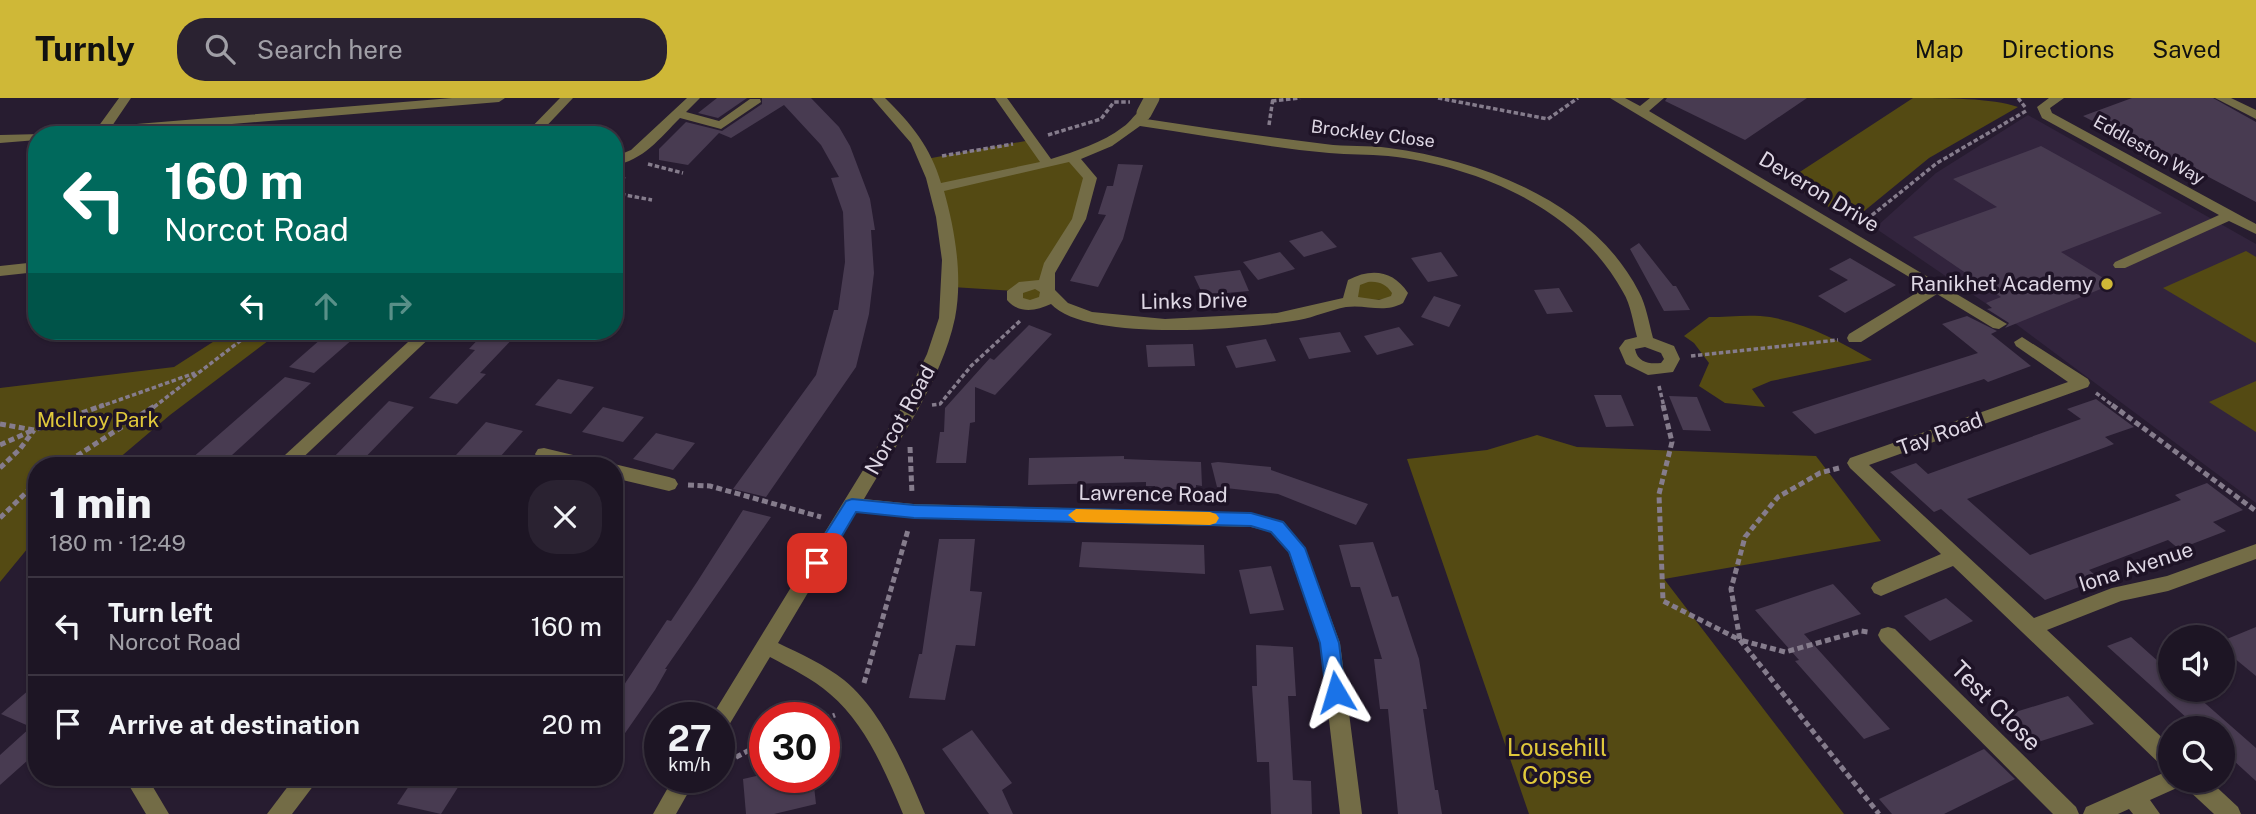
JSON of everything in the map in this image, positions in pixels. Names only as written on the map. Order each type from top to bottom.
[{"type":"street","points":[[105,126],[125,98]]},
{"type":"street","points":[[304,113],[313,98]]},
{"type":"street","points":[[150,126],[499,98]]},
{"type":"street","points":[[539,126],[567,98]]},
{"type":"street","points":[[623,158],[694,98]]},
{"type":"street","name":"Norcot Road","points":[[732,702],[908,411],[929,371],[947,319],[952,287],[935,188],[926,159],[907,128],[878,98]]},
{"type":"street","points":[[1001,98],[1048,164]]},
{"type":"street","points":[[935,188],[1048,164],[1112,141],[1141,117],[1152,98]]},
{"type":"street","name":"Deveron Drive","points":[[1616,98],[1998,324]]},
{"type":"street","points":[[1641,111],[1658,98]]},
{"type":"street","name":"Eddleston Way","points":[[2058,98],[2043,107],[2047,115],[2256,230]]},
{"type":"street","points":[[2221,98],[2256,116]]},
{"type":"street","points":[[678,114],[721,125],[755,102]]},
{"type":"street","name":"Brockley Close","points":[[1141,117],[1267,139],[1426,159],[1467,168],[1508,185],[1553,209],[1599,246],[1632,293],[1646,341]]},
{"type":"street","points":[[0,139],[28,137]]},
{"type":"street","points":[[1048,290],[1037,284],[1024,285],[1015,291],[1015,300],[1023,305],[1037,306],[1046,300],[1048,290],[1048,272],[1078,221],[1090,178],[1072,157]]},
{"type":"street","points":[[2120,265],[2229,216]]},
{"type":"street","points":[[0,271],[28,268]]},
{"type":"street","points":[[1855,338],[1937,287]]},
{"type":"street","name":"Links Drive","points":[[1048,290],[1058,306],[1082,314],[1138,324],[1256,321],[1302,315],[1350,301]]},
{"type":"street","points":[[292,457],[419,340]]},
{"type":"street","points":[[1646,341],[1668,350],[1672,359],[1667,368],[1656,371],[1633,363],[1627,355],[1631,344],[1646,341]]},
{"type":"street","points":[[2022,342],[2082,383]]},
{"type":"street","name":"Tay Road","points":[[1856,463],[2082,383]]},
{"type":"street","points":[[544,453],[555,457]]},
{"type":"street","points":[[1856,463],[2158,749]]},
{"type":"street","points":[[623,473],[669,484]]},
{"type":"street","name":"Lawrence Road","points":[[852,505],[914,511],[1251,520],[1277,527],[1296,548],[1329,643],[1351,814]]},
{"type":"street","name":"Iona Avenue","points":[[2031,628],[2119,594],[2168,583],[2256,551]]},
{"type":"street","points":[[1881,588],[1954,557]]},
{"type":"street","name":"Test Close","points":[[1888,635],[2068,814]]},
{"type":"street","points":[[766,646],[838,687],[857,706],[908,797],[914,814]]},
{"type":"street","points":[[141,786],[158,814]]},
{"type":"street","points":[[278,814],[301,786]]},
{"type":"street","points":[[2094,814],[2158,786]]},
{"type":"street","points":[[664,814],[676,793]]},
{"type":"street","points":[[2207,793],[2230,814]]},
{"type":"street","points":[[2132,798],[2149,814]]},
{"type":"path","points":[[1267,139],[1272,100],[1300,98]]},
{"type":"path","points":[[1438,98],[1548,119],[1578,98]]},
{"type":"path","points":[[1847,233],[1880,211],[1937,163],[2027,111],[2035,116]]},
{"type":"path","points":[[623,160],[683,173]]},
{"type":"path","points":[[623,195],[652,200]]},
{"type":"path","points":[[840,713],[857,706],[914,511],[908,411],[940,404],[971,366],[1037,306]]},
{"type":"path","points":[[1672,359],[1855,338]]},
{"type":"path","points":[[76,457],[138,419],[241,340]]},
{"type":"path","points":[[0,445],[34,430],[200,371]]},
{"type":"path","points":[[1656,371],[1672,442],[1659,494],[1663,601],[1740,640],[1785,652],[1861,631],[1888,635]]},
{"type":"path","points":[[2082,383],[2256,511]]},
{"type":"path","points":[[0,424],[34,430]]},
{"type":"path","points":[[0,468],[20,449],[34,430]]},
{"type":"path","points":[[1856,463],[1820,473],[1778,497],[1745,537],[1731,589],[1740,640],[1879,814]]},
{"type":"path","points":[[669,484],[710,486],[841,523]]},
{"type":"path","points":[[0,518],[28,491]]},
{"type":"shaded area","name":"Ranikhet Academy","points":[[2028,115],[2256,244],[2256,503],[2016,324],[1875,228],[1936,173]]},
{"type":"green space","points":[[1913,98],[1982,100],[2018,107],[1929,158],[1852,221],[1786,181]]},
{"type":"green space","points":[[1031,140],[1048,164],[1072,157],[1090,178],[1078,221],[1048,272],[1046,300],[1022,305],[1015,291],[952,287],[926,159]]},
{"type":"green space","points":[[2246,251],[2256,257],[2256,343],[2163,288]]},
{"type":"green space","points":[[1387,278],[1398,299],[1350,301],[1353,283]]},
{"type":"green space","points":[[1755,316],[1784,320],[1823,334],[1872,360],[1771,381],[1752,389],[1765,407],[1725,403],[1699,386],[1709,363],[1694,343],[1684,336],[1709,317]]},
{"type":"green space","name":"McIlroy Park","points":[[216,340],[269,340],[170,415],[120,457],[28,457],[28,548],[0,582],[0,388],[174,367]]},
{"type":"green space","points":[[2256,381],[2256,432],[2209,402]]},
{"type":"green space","name":"Lousehill Copse","points":[[1537,435],[1577,447],[1816,456],[1881,541],[1664,579],[1844,814],[1529,814],[1407,459],[1487,450]]},
{"type":"building","points":[[717,98],[747,98],[718,118],[698,113]]},
{"type":"building","points":[[762,98],[811,98],[839,127],[850,146],[870,199],[875,230],[871,230],[874,273],[869,314],[856,367],[766,497],[733,489],[816,375],[834,310],[838,310],[845,262],[843,212],[831,178],[839,177],[821,145],[784,105],[731,138],[719,133],[688,165],[659,160],[659,149],[686,122],[722,131],[762,104]]},
{"type":"building","points":[[1667,98],[1807,98],[1745,140],[1665,101]]},
{"type":"building","points":[[2132,98],[2213,98],[2256,122],[2256,202],[2131,136],[2125,138],[2083,116]]},
{"type":"building","points":[[2041,146],[2162,213],[2061,252],[2113,284],[2005,328],[2009,323],[1987,309],[1992,308],[1986,303],[2001,297],[1913,237],[1997,207],[1953,179]]},
{"type":"building","points":[[1118,164],[1143,165],[1123,239],[1098,287],[1070,281],[1106,215],[1098,214],[1107,186],[1113,186]]},
{"type":"building","points":[[1322,231],[1337,247],[1304,257],[1289,241]]},
{"type":"building","points":[[1639,243],[1673,286],[1676,286],[1690,310],[1664,311],[1630,249]]},
{"type":"building","points":[[1280,252],[1295,269],[1258,280],[1243,262]]},
{"type":"building","points":[[1441,252],[1458,276],[1428,282],[1411,258]]},
{"type":"building","points":[[1850,258],[1896,285],[1845,313],[1818,296],[1848,280],[1829,269]]},
{"type":"building","points":[[1240,270],[1249,291],[1203,295],[1194,276]]},
{"type":"building","points":[[1559,288],[1573,312],[1547,314],[1534,290]]},
{"type":"building","points":[[1434,296],[1461,305],[1449,327],[1421,317]]},
{"type":"building","points":[[1967,316],[1997,331],[1991,334],[2031,366],[1988,382],[1984,379],[1815,434],[1792,412],[1978,353],[1942,324]]},
{"type":"building","points":[[1029,325],[1052,334],[995,395],[975,387],[975,422],[970,423],[966,463],[936,463],[940,432],[944,432],[945,408],[990,358],[994,360]]},
{"type":"building","points":[[1399,327],[1414,345],[1377,355],[1364,336]]},
{"type":"building","points":[[1340,332],[1351,352],[1309,359],[1299,338]]},
{"type":"building","points":[[1266,339],[1276,361],[1236,368],[1226,346]]},
{"type":"building","points":[[320,340],[352,340],[314,373],[289,367]]},
{"type":"building","points":[[478,340],[511,340],[480,373],[486,374],[457,404],[429,398],[475,350],[469,349]]},
{"type":"building","points":[[1193,344],[1195,366],[1148,367],[1146,345]]},
{"type":"building","points":[[285,377],[311,383],[230,457],[193,457]]},
{"type":"building","points":[[558,379],[594,387],[571,414],[535,405]]},
{"type":"building","points":[[1594,395],[1621,395],[1634,426],[1606,427]]},
{"type":"building","points":[[1669,396],[1697,397],[1711,431],[1683,430]]},
{"type":"building","points":[[2096,399],[2134,427],[2105,437],[2114,444],[1967,499],[2030,555],[2181,500],[2175,495],[2207,483],[2243,510],[2213,522],[2226,531],[2179,549],[2168,540],[2089,570],[2100,579],[2045,600],[1941,509],[1934,512],[1890,472],[1916,463],[1928,474],[2081,419],[2067,409]]},
{"type":"building","points":[[389,401],[414,407],[366,457],[334,457]]},
{"type":"building","points":[[603,407],[644,417],[623,442],[582,432]]},
{"type":"building","points":[[486,422],[523,431],[500,457],[454,457]]},
{"type":"building","points":[[656,433],[695,443],[673,470],[633,459]]},
{"type":"building","points":[[1124,456],[1124,459],[1201,462],[1202,486],[1196,485],[1196,490],[1155,489],[1155,486],[1146,486],[1146,482],[1028,485],[1029,458]]},
{"type":"building","points":[[1211,463],[1271,467],[1271,470],[1368,504],[1356,525],[1278,494],[1217,487]]},
{"type":"building","points":[[743,510],[771,517],[665,669],[655,690],[644,702],[623,736],[623,686],[667,620],[671,621]]},
{"type":"building","points":[[939,539],[975,539],[970,591],[982,592],[975,646],[956,645],[945,700],[909,698],[919,654],[922,654]]},
{"type":"building","points":[[1082,542],[1204,545],[1205,574],[1079,567]]},
{"type":"building","points":[[1373,542],[1392,597],[1398,596],[1419,659],[1435,790],[1438,790],[1442,814],[1398,814],[1388,709],[1380,709],[1374,659],[1382,659],[1360,587],[1351,587],[1339,545]]},
{"type":"building","points":[[1271,566],[1284,610],[1250,614],[1239,570]]},
{"type":"building","points":[[1833,584],[1861,614],[1804,634],[1890,729],[1864,739],[1795,661],[1799,660],[1755,610]]},
{"type":"building","points":[[1946,598],[1973,621],[1930,641],[1904,616]]},
{"type":"building","points":[[2256,627],[2256,676],[2235,659],[2235,636]]},
{"type":"building","points":[[2131,637],[2158,661],[2158,692],[2107,646]]},
{"type":"building","points":[[1256,645],[1293,647],[1296,696],[1288,696],[1293,780],[1311,781],[1312,814],[1271,814],[1269,762],[1257,762],[1252,686],[1257,686]]},
{"type":"building","points":[[28,691],[28,726],[1,714]]},
{"type":"building","points":[[2068,696],[2094,724],[2035,743],[2009,714]]},
{"type":"building","points":[[2169,702],[2204,702],[2220,716],[2185,716]]},
{"type":"building","points":[[28,730],[28,760],[0,785],[0,755]]},
{"type":"building","points":[[972,730],[1012,783],[1002,790],[1013,814],[989,814],[942,749]]},
{"type":"building","points":[[2235,730],[2256,748],[2256,781],[2235,762]]},
{"type":"building","points":[[1984,749],[2015,779],[1944,814],[1892,814],[1879,799]]},
{"type":"building","points":[[749,778],[749,793],[815,793],[816,804],[774,814],[746,814],[743,779]]},
{"type":"building","points":[[409,786],[459,786],[441,814],[397,804]]},
{"type":"slow traffic","points":[[1076,515],[1210,518]]},
{"type":"place","name":"Ranikhet Academy","points":[[2107,284]]},
{"type":"route","points":[[817,563],[852,505],[914,511],[1251,520],[1277,527],[1296,548],[1329,643],[1336,692]]}]
